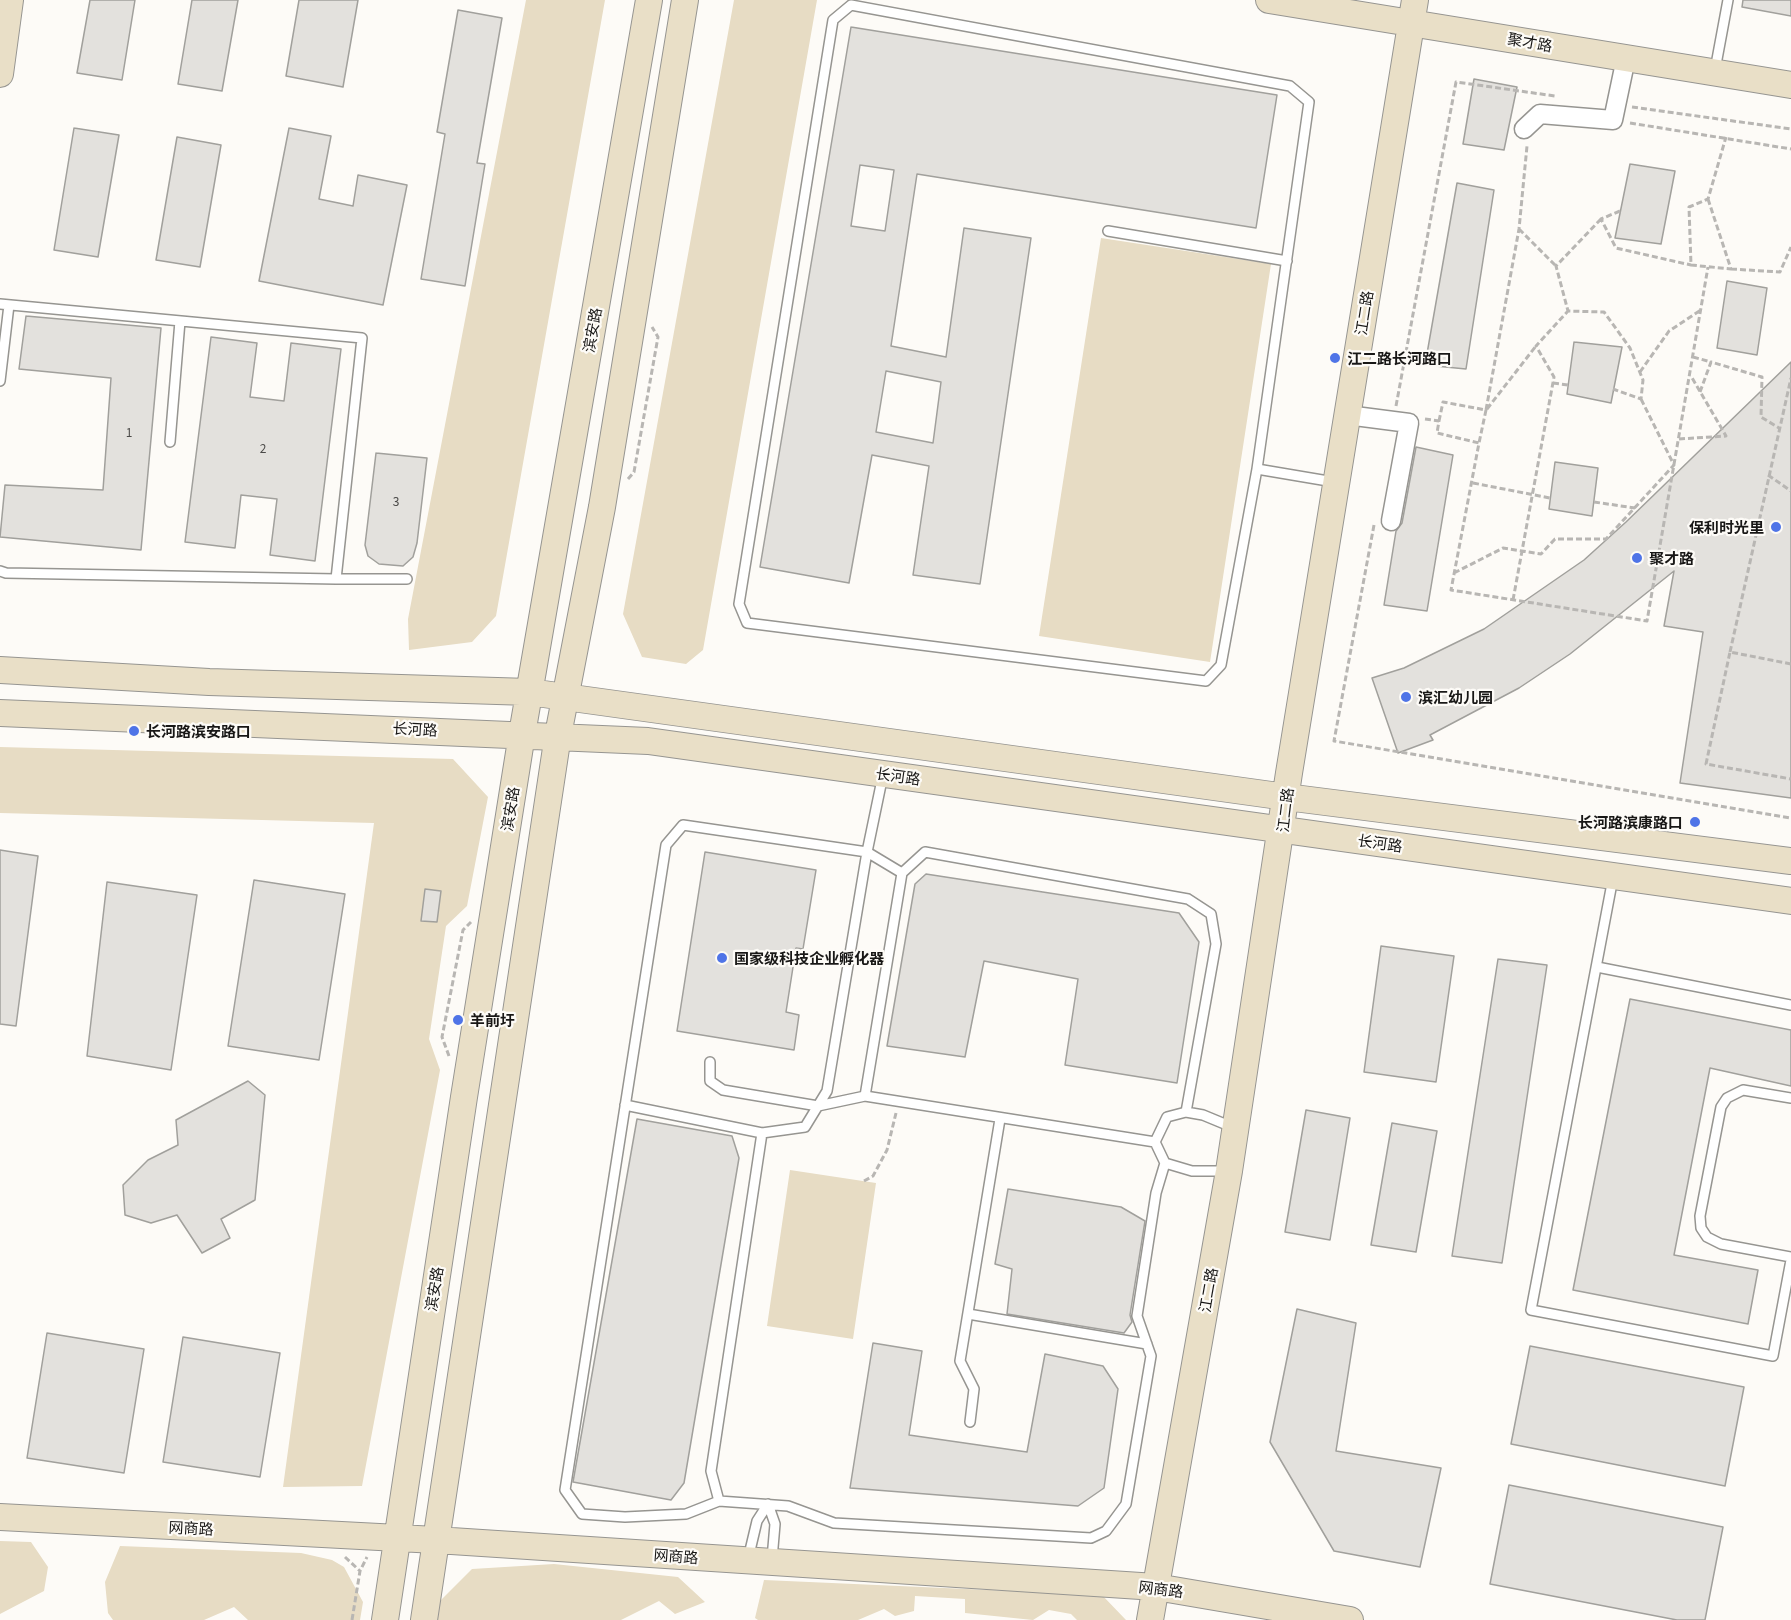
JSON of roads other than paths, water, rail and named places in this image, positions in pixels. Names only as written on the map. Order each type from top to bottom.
[{"type":"main road","points":[[0,74],[10,0]]},
{"type":"main road","name":"滨安路","points":[[385,1620],[395,1538],[522,734],[649,0]]},
{"type":"main road","points":[[424,1620],[558,735],[602,507],[685,0]]},
{"type":"main road","name":"聚才路","points":[[1269,0],[1413,11],[1626,58],[1791,85]]},
{"type":"main road","name":"江二路","points":[[1150,1620],[1229,1171],[1286,796],[1413,11]]},
{"type":"main road","points":[[0,670],[209,682],[529,692],[1286,796],[1791,861]]},
{"type":"main road","name":"长河路","points":[[0,712],[558,735],[648,741],[1791,900]]},
{"type":"main road","name":"网商路","points":[[0,1517],[436,1540],[1156,1587],[1350,1620]]},
{"type":"street","points":[[1526,137],[1540,114],[1613,120],[1626,58]]},
{"type":"street","points":[[1347,416],[1409,423],[1383,519]]},
{"type":"lane","points":[[1714,73],[1728,0]]},
{"type":"lane","points":[[851,5],[1290,86],[1309,102],[1257,469],[1221,665],[1206,681],[747,622],[739,604],[833,20],[851,5]]},
{"type":"lane","points":[[1108,231],[1287,261]]},
{"type":"lane","points":[[0,381],[4,304],[362,338],[336,579]]},
{"type":"lane","points":[[170,442],[180,321]]},
{"type":"lane","points":[[1257,469],[1336,483]]},
{"type":"lane","points":[[0,571],[6,573],[407,579]]},
{"type":"lane","points":[[625,1105],[762,1133],[805,1127],[827,1091],[867,852],[883,774]]},
{"type":"lane","points":[[902,873],[867,852],[683,825],[666,845],[565,1490],[582,1514],[625,1517],[686,1514],[718,1501],[788,1506],[834,1523],[1091,1538],[1106,1531],[1126,1504],[1151,1356],[1137,1316],[1156,1193],[1165,1163],[1155,1142]]},
{"type":"lane","points":[[865,1096],[902,873],[925,852],[1188,899],[1211,914],[1216,944],[1186,1112]]},
{"type":"lane","points":[[1613,876],[1531,1310],[1773,1356],[1791,1258],[1721,1244],[1707,1237],[1701,1228],[1700,1216],[1721,1107],[1727,1098],[1743,1090],[1791,1098]]},
{"type":"lane","points":[[1597,967],[1791,1005]]},
{"type":"lane","points":[[710,1062],[710,1081],[723,1090],[818,1106],[865,1096],[900,1099],[1000,1119],[1155,1142]]},
{"type":"lane","points":[[1155,1142],[1167,1117],[1186,1112],[1203,1115],[1235,1128]]},
{"type":"lane","points":[[970,1422],[974,1389],[960,1361],[1000,1119]]},
{"type":"lane","points":[[718,1501],[711,1471],[762,1133]]},
{"type":"lane","points":[[1165,1163],[1192,1171],[1229,1171]]},
{"type":"lane","points":[[968,1314],[1147,1344]]},
{"type":"lane","points":[[760,1561],[757,1521],[768,1504]]},
{"type":"lane","points":[[760,1561],[775,1524],[768,1504]]},
{"type":"place","name":"江二路长河路口","points":[[1335,358]]},
{"type":"place","name":"保利时光里","points":[[1776,527]]},
{"type":"place","name":"聚才路","points":[[1637,558]]},
{"type":"place","name":"滨汇幼儿园","points":[[1406,697]]},
{"type":"place","name":"长河路滨安路口","points":[[134,731]]},
{"type":"place","name":"长河路滨康路口","points":[[1695,822]]},
{"type":"place","name":"国家级科技企业孵化器","points":[[722,958]]},
{"type":"place","name":"羊前圩","points":[[458,1020]]}]
